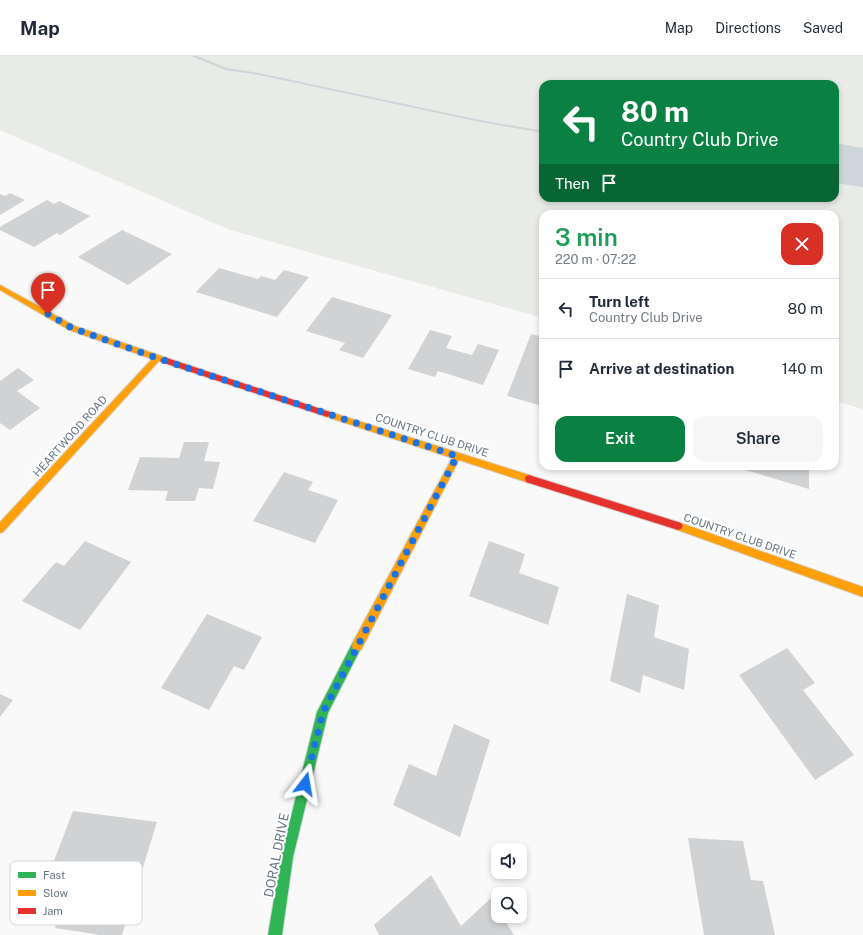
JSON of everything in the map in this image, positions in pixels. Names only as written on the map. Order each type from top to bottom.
[{"type":"street","name":"COUNTRY CLUB DRIVE","points":[[0,287],[72,328],[157,358],[689,530],[863,592]]},
{"type":"street","name":"HEARTWOOD ROAD","points":[[0,530],[157,358]]},
{"type":"street","name":"DORAL DRIVE","points":[[275,935],[287,857],[323,712],[457,456]]},
{"type":"shaded area","points":[[0,56],[863,56],[863,409],[839,402],[839,210],[539,210],[539,317],[230,230],[0,130]]},
{"type":"shaded area","points":[[839,144],[863,148],[863,187],[839,184]]},
{"type":"building","points":[[10,193],[25,200],[0,215],[0,194],[5,196]]},
{"type":"building","points":[[47,200],[54,204],[59,201],[90,216],[60,235],[57,233],[34,247],[0,230],[0,227]]},
{"type":"building","points":[[122,230],[172,254],[128,285],[78,257]]},
{"type":"building","points":[[219,268],[258,279],[261,276],[275,280],[284,270],[309,277],[277,317],[196,292]]},
{"type":"building","points":[[332,297],[392,315],[363,358],[339,350],[345,343],[306,331]]},
{"type":"building","points":[[430,330],[452,336],[446,348],[472,355],[478,344],[499,350],[483,385],[438,371],[435,377],[408,369]]},
{"type":"building","points":[[531,334],[539,336],[539,405],[507,396]]},
{"type":"building","points":[[18,368],[34,380],[17,391],[40,408],[10,430],[0,423],[0,381]]},
{"type":"building","points":[[184,442],[209,442],[204,461],[220,462],[213,489],[199,488],[195,501],[165,501],[168,491],[128,490],[140,457],[179,458]]},
{"type":"building","points":[[745,470],[809,470],[809,489]]},
{"type":"building","points":[[284,472],[313,482],[308,490],[338,500],[315,543],[253,521]]},
{"type":"building","points":[[85,541],[131,562],[80,630],[22,601],[56,562],[64,566]]},
{"type":"building","points":[[489,541],[525,554],[519,573],[559,587],[548,625],[469,596]]},
{"type":"building","points":[[627,594],[659,605],[654,637],[689,649],[684,690],[643,675],[640,693],[610,681]]},
{"type":"building","points":[[207,614],[262,637],[244,670],[234,666],[209,710],[161,688]]},
{"type":"building","points":[[787,648],[815,683],[803,690],[854,755],[815,780],[739,675]]},
{"type":"building","points":[[0,694],[13,700],[0,717]]},
{"type":"building","points":[[454,724],[490,740],[460,837],[393,805],[409,764],[436,776]]},
{"type":"building","points":[[73,811],[157,822],[142,870],[142,861],[54,861]]},
{"type":"building","points":[[688,838],[743,841],[751,880],[763,881],[775,935],[704,935]]},
{"type":"building","points":[[431,875],[461,926],[491,898],[491,923],[506,923],[514,935],[379,935],[374,925]]},
{"type":"building","points":[[56,925],[125,925],[122,935],[101,935],[55,928]]},
{"type":"waterway","points":[[193,56],[226,69],[259,74],[475,120],[539,131]]},
{"type":"traffic: fast","points":[[275,935],[287,857],[323,712],[357,646]]},
{"type":"traffic: slow","points":[[0,287],[72,328],[164,360]]},
{"type":"traffic: slow","points":[[0,529],[157,358]]},
{"type":"traffic: slow","points":[[327,414],[529,479]]},
{"type":"traffic: slow","points":[[357,646],[457,456]]},
{"type":"traffic: slow","points":[[678,526],[863,592]]},
{"type":"traffic: jam","points":[[164,360],[327,414]]},
{"type":"traffic: jam","points":[[529,479],[678,526]]},
{"type":"route","points":[[48,314],[72,328],[157,358],[457,456],[323,712],[305,784]]}]
